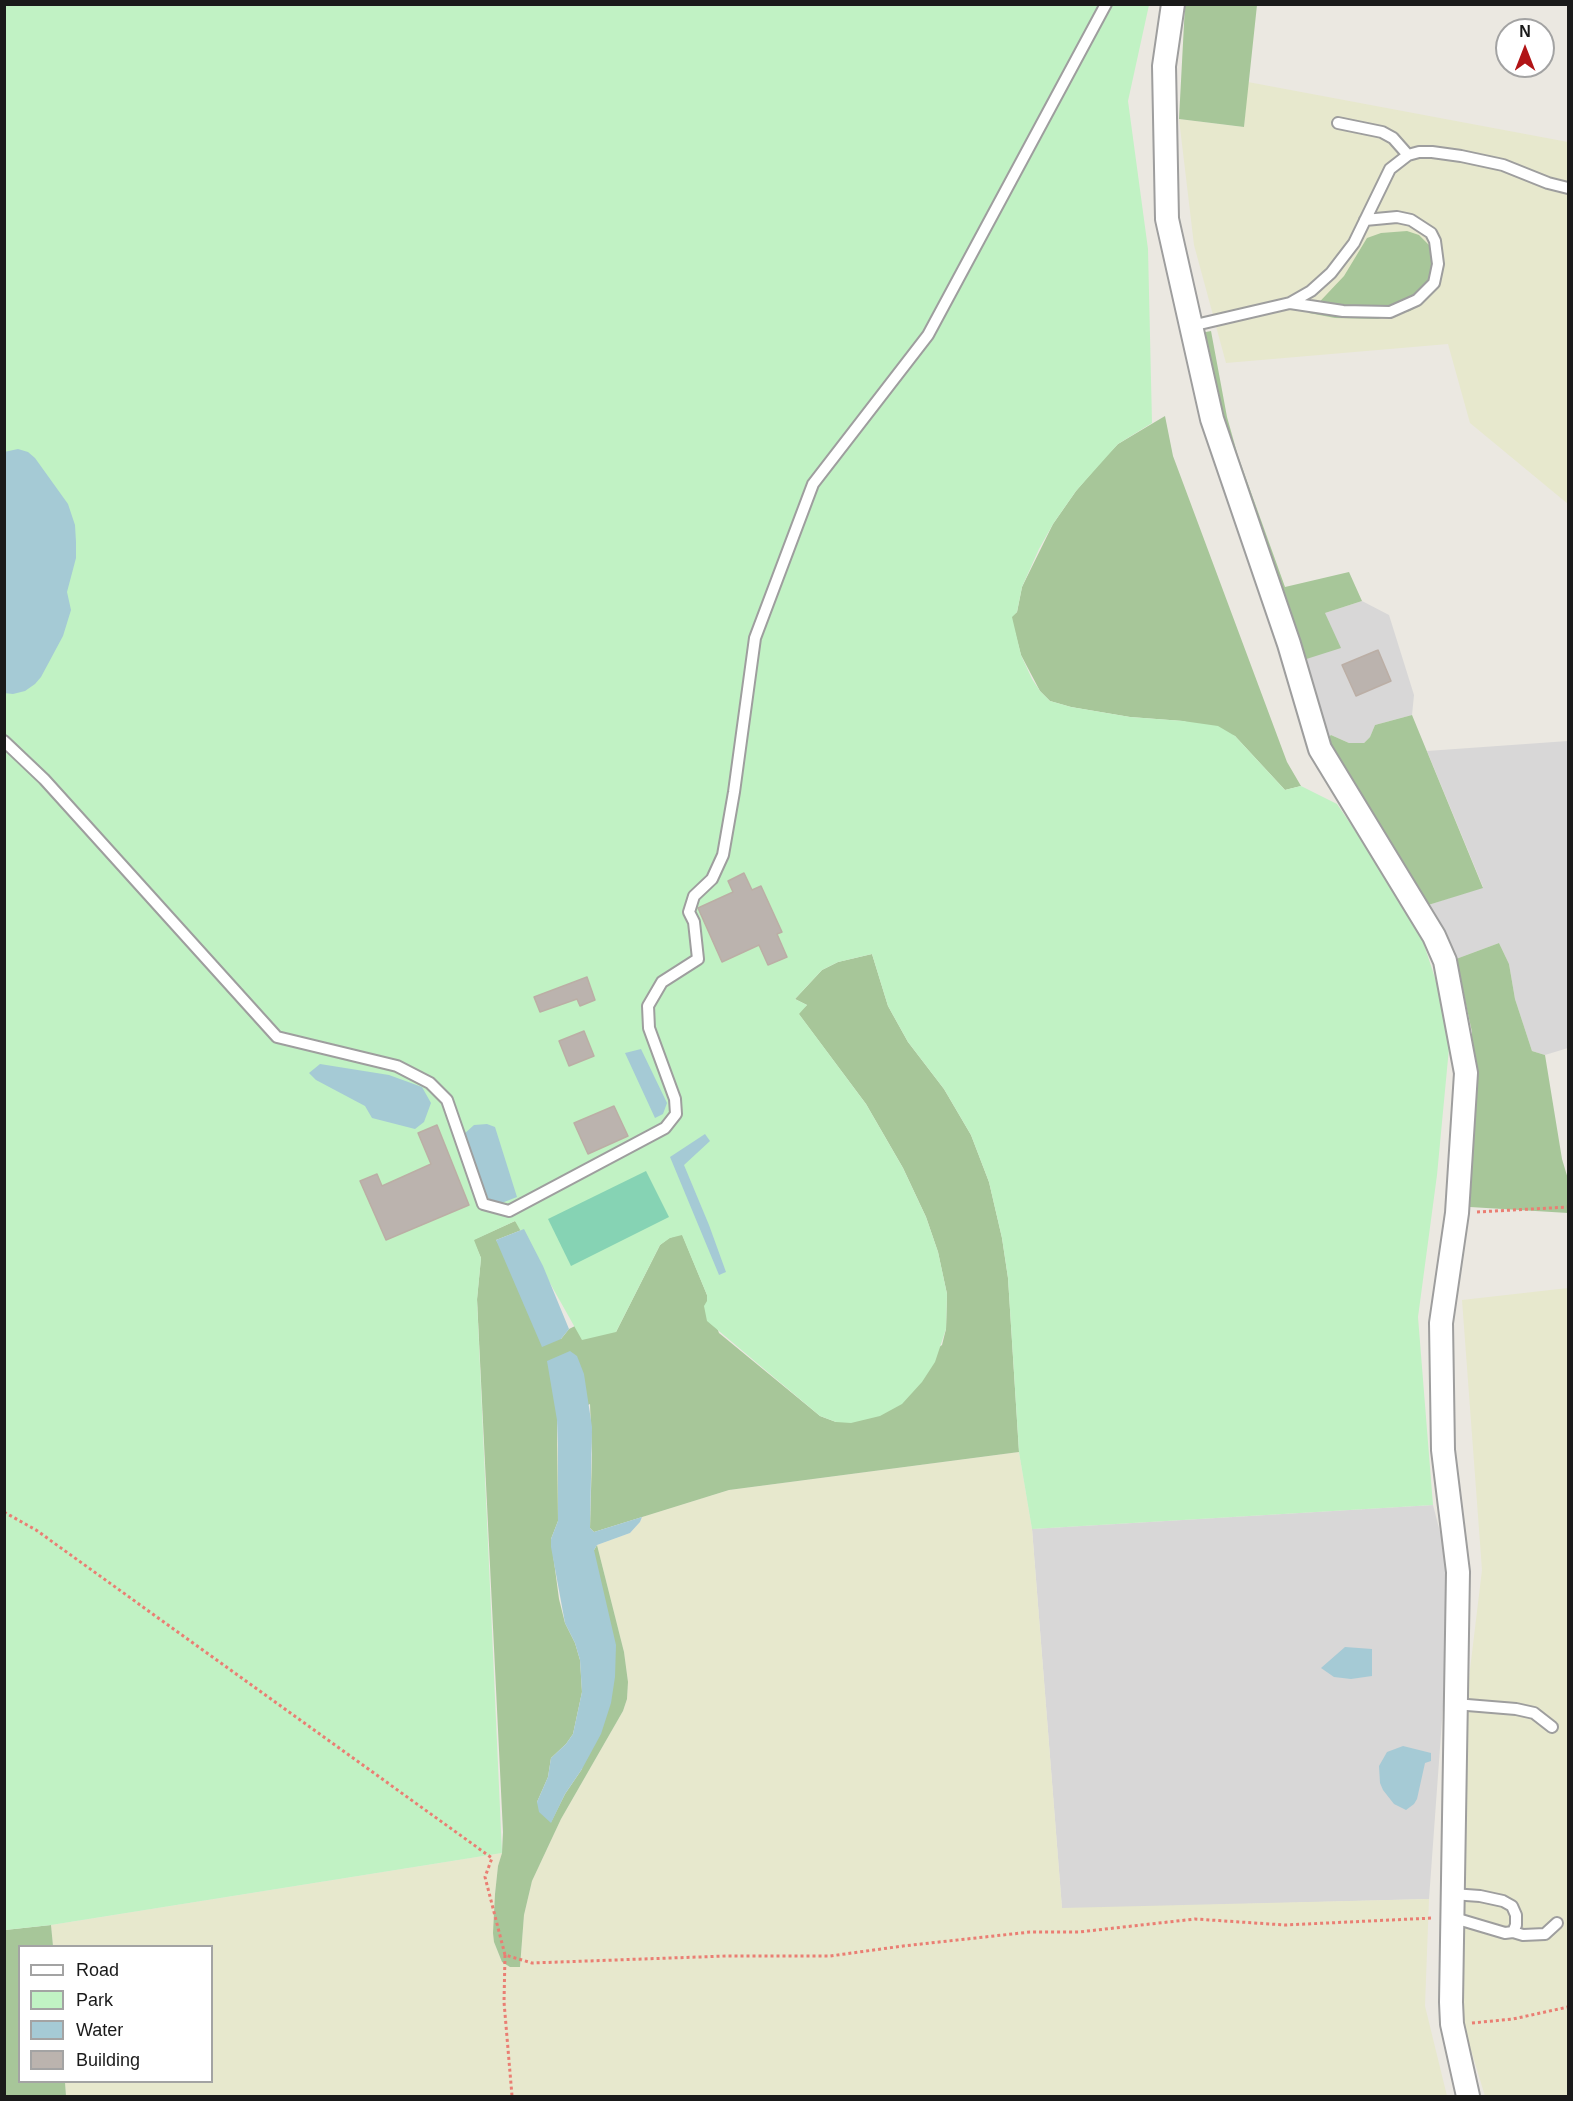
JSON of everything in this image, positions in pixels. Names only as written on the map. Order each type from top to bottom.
[{"type":"street","points":[[1173,4],[1164,66],[1167,219],[1212,419],[1289,644],[1320,749],[1434,936],[1445,961],[1466,1072],[1457,1213],[1441,1323],[1443,1450],[1458,1572],[1451,1917],[1452,2024],[1468,2097]]},
{"type":"lane","points":[[4,741],[44,779],[277,1037],[397,1066],[430,1083],[447,1100],[483,1204],[509,1211],[665,1128],[676,1114],[675,1099],[649,1028],[648,1006],[663,982],[698,959],[694,922],[689,912],[694,896],[712,879],[723,855],[755,638],[813,484],[928,335],[1106,4]]},
{"type":"lane","points":[[1338,123],[1382,132],[1393,138],[1408,155]]},
{"type":"lane","points":[[1191,326],[1290,303],[1311,291],[1331,273],[1354,243],[1390,169],[1408,155],[1432,152],[1482,160],[1569,188]]},
{"type":"lane","points":[[1290,303],[1343,311],[1390,312],[1417,300],[1434,283],[1438,253],[1431,233],[1411,220],[1397,217],[1365,220]]},
{"type":"lane","points":[[1455,1704],[1516,1709],[1534,1713],[1552,1727]]},
{"type":"lane","points":[[1452,1894],[1480,1896],[1503,1901],[1512,1906],[1516,1915],[1513,1932]]},
{"type":"lane","points":[[1451,1917],[1505,1933],[1513,1932],[1523,1935],[1545,1934],[1557,1923]]},
{"type":"path","points":[[1457,1213],[1569,1207]]},
{"type":"path","points":[[4,1512],[46,1537],[492,1858],[485,1877],[505,1955],[504,2002],[512,2097]]},
{"type":"path","points":[[505,1955],[532,1963],[726,1956],[830,1956],[1030,1932],[1079,1932],[1195,1920],[1285,1925],[1451,1917]]},
{"type":"path","points":[[1452,2024],[1513,2019],[1569,2007]]},
{"type":"shaded area","points":[[1362,601],[1389,615],[1414,695],[1412,715],[1375,725],[1370,737],[1364,743],[1349,743],[1331,735],[1326,739],[1297,662],[1325,613]]},
{"type":"shaded area","points":[[1568,741],[1568,1048],[1545,1055],[1532,1051],[1515,999],[1509,964],[1499,943],[1456,959],[1425,906],[1483,887],[1427,751]]},
{"type":"shaded area","points":[[1433,1505],[1447,1559],[1445,1679],[1429,1899],[1062,1909],[1032,1529]]},
{"type":"green space","points":[[4,5],[1149,5],[1128,101],[1148,249],[1152,423],[1118,444],[1076,491],[1039,549],[1022,587],[1017,612],[1012,617],[1021,655],[1032,679],[1050,701],[1130,717],[1218,726],[1235,736],[1285,790],[1301,786],[1337,804],[1416,920],[1451,1027],[1437,1175],[1418,1317],[1433,1505],[1032,1529],[1019,1452],[1008,1278],[1002,1238],[989,1182],[971,1135],[944,1089],[908,1042],[888,1006],[872,954],[838,962],[822,970],[795,999],[807,1005],[799,1014],[866,1104],[903,1168],[926,1217],[938,1252],[947,1294],[946,1329],[935,1362],[922,1382],[902,1404],[880,1416],[851,1423],[836,1422],[820,1416],[707,1321],[704,1306],[707,1295],[682,1235],[670,1238],[660,1245],[616,1332],[582,1340],[515,1221],[474,1240],[481,1258],[477,1300],[502,1853],[51,1925],[5,1930]]},
{"type":"green space","points":[[1185,5],[1257,5],[1244,127],[1179,119]]},
{"type":"green space","points":[[1248,82],[1568,142],[1568,504],[1470,423],[1448,344],[1226,363],[1194,245],[1179,119],[1244,127]]},
{"type":"green space","points":[[1407,231],[1419,235],[1430,246],[1431,288],[1420,305],[1410,311],[1378,319],[1335,318],[1309,313],[1344,276],[1367,238],[1381,233]]},
{"type":"green space","points":[[1211,331],[1227,417],[1238,456],[1285,587],[1349,572],[1362,601],[1325,613],[1341,648],[1297,662],[1195,334]]},
{"type":"green space","points":[[1165,416],[1173,456],[1287,762],[1301,786],[1285,790],[1235,736],[1183,721],[1130,717],[1050,701],[1040,691],[1021,655],[1011,617],[1017,612],[1022,587],[1053,524],[1076,491],[1118,444]]},
{"type":"green space","points":[[1412,715],[1483,888],[1425,906],[1326,739],[1331,735],[1349,743],[1364,743],[1370,737],[1375,725]]},
{"type":"green space","points":[[1499,943],[1509,964],[1515,999],[1532,1051],[1545,1055],[1562,1159],[1568,1179],[1568,1213],[1470,1207],[1472,1032],[1456,959]]},
{"type":"green space","points":[[872,954],[888,1006],[908,1042],[944,1089],[971,1135],[989,1182],[1002,1238],[1008,1278],[1019,1452],[729,1490],[594,1532],[590,1528],[592,1454],[590,1404],[557,1420],[558,1521],[551,1539],[559,1599],[565,1623],[580,1660],[582,1692],[573,1734],[551,1758],[548,1777],[537,1802],[551,1822],[565,1794],[582,1769],[594,1550],[597,1545],[624,1652],[628,1682],[627,1699],[623,1711],[561,1819],[532,1881],[524,1915],[520,1967],[510,1967],[502,1962],[493,1933],[495,1894],[503,1832],[477,1299],[481,1258],[473,1240],[515,1221],[524,1229],[496,1240],[561,1339],[569,1329],[575,1326],[616,1332],[660,1245],[669,1238],[682,1234],[707,1295],[707,1301],[719,1333],[820,1416],[836,1422],[942,1345],[946,1329],[947,1294],[938,1252],[926,1217],[903,1168],[866,1104],[798,1013],[807,1005],[795,999],[822,970],[838,962]]},
{"type":"green space","points":[[646,1171],[669,1217],[571,1266],[548,1219]]},
{"type":"green space","points":[[1568,1288],[1568,2096],[1485,2096],[1466,2034],[1461,1997],[1468,1686],[1482,1570],[1462,1300]]},
{"type":"green space","points":[[1019,1452],[1032,1529],[1062,1908],[1429,1899],[1425,2006],[1447,2096],[66,2096],[65,2083],[213,2083],[213,1945],[53,1945],[51,1925],[502,1853],[495,1894],[494,1942],[502,1962],[520,1967],[524,1915],[532,1881],[561,1819],[623,1711],[627,1699],[628,1682],[624,1652],[597,1545],[630,1533],[642,1517],[729,1490]]},
{"type":"green space","points":[[51,1925],[53,1945],[18,1945],[18,2083],[65,2083],[66,2096],[5,2096],[5,1930]]},
{"type":"water","points":[[18,449],[28,452],[35,458],[68,504],[75,525],[76,558],[67,592],[71,610],[63,636],[35,684],[25,691],[13,694],[4,693],[4,452]]},
{"type":"water","points":[[641,1049],[667,1103],[663,1114],[655,1118],[625,1053]]},
{"type":"water","points":[[320,1064],[389,1075],[422,1087],[431,1103],[424,1122],[415,1129],[372,1118],[365,1106],[316,1080],[309,1073]]},
{"type":"water","points":[[487,1124],[495,1127],[517,1197],[499,1204],[488,1198],[463,1135],[474,1125]]},
{"type":"water","points":[[705,1134],[710,1141],[684,1165],[726,1272],[719,1275],[670,1157]]},
{"type":"water","points":[[524,1229],[543,1266],[569,1329],[561,1339],[542,1347],[496,1240]]},
{"type":"water","points":[[570,1351],[577,1356],[584,1374],[592,1427],[590,1528],[594,1532],[642,1517],[630,1533],[597,1545],[594,1550],[616,1645],[611,1703],[601,1734],[565,1794],[551,1823],[539,1812],[537,1802],[548,1777],[551,1758],[573,1734],[582,1692],[580,1660],[565,1623],[551,1547],[551,1539],[558,1521],[558,1445],[557,1420],[547,1361]]},
{"type":"water","points":[[1345,1647],[1372,1649],[1372,1676],[1351,1679],[1334,1677],[1321,1668]]},
{"type":"water","points":[[1403,1746],[1431,1753],[1431,1761],[1425,1763],[1417,1799],[1406,1810],[1394,1804],[1383,1790],[1380,1783],[1379,1766],[1387,1752]]},
{"type":"building","points":[[1378,650],[1391,681],[1356,696],[1342,665]]},
{"type":"building","points":[[744,873],[752,890],[761,886],[782,932],[777,934],[787,957],[768,965],[759,945],[722,962],[698,908],[733,892],[728,881]]},
{"type":"building","points":[[587,977],[595,1000],[580,1006],[577,999],[540,1012],[534,997]]},
{"type":"building","points":[[584,1031],[594,1056],[569,1066],[559,1041]]},
{"type":"building","points":[[614,1106],[628,1136],[588,1154],[574,1123]]},
{"type":"building","points":[[437,1125],[469,1205],[386,1240],[360,1181],[377,1174],[382,1186],[431,1164],[418,1133]]}]
